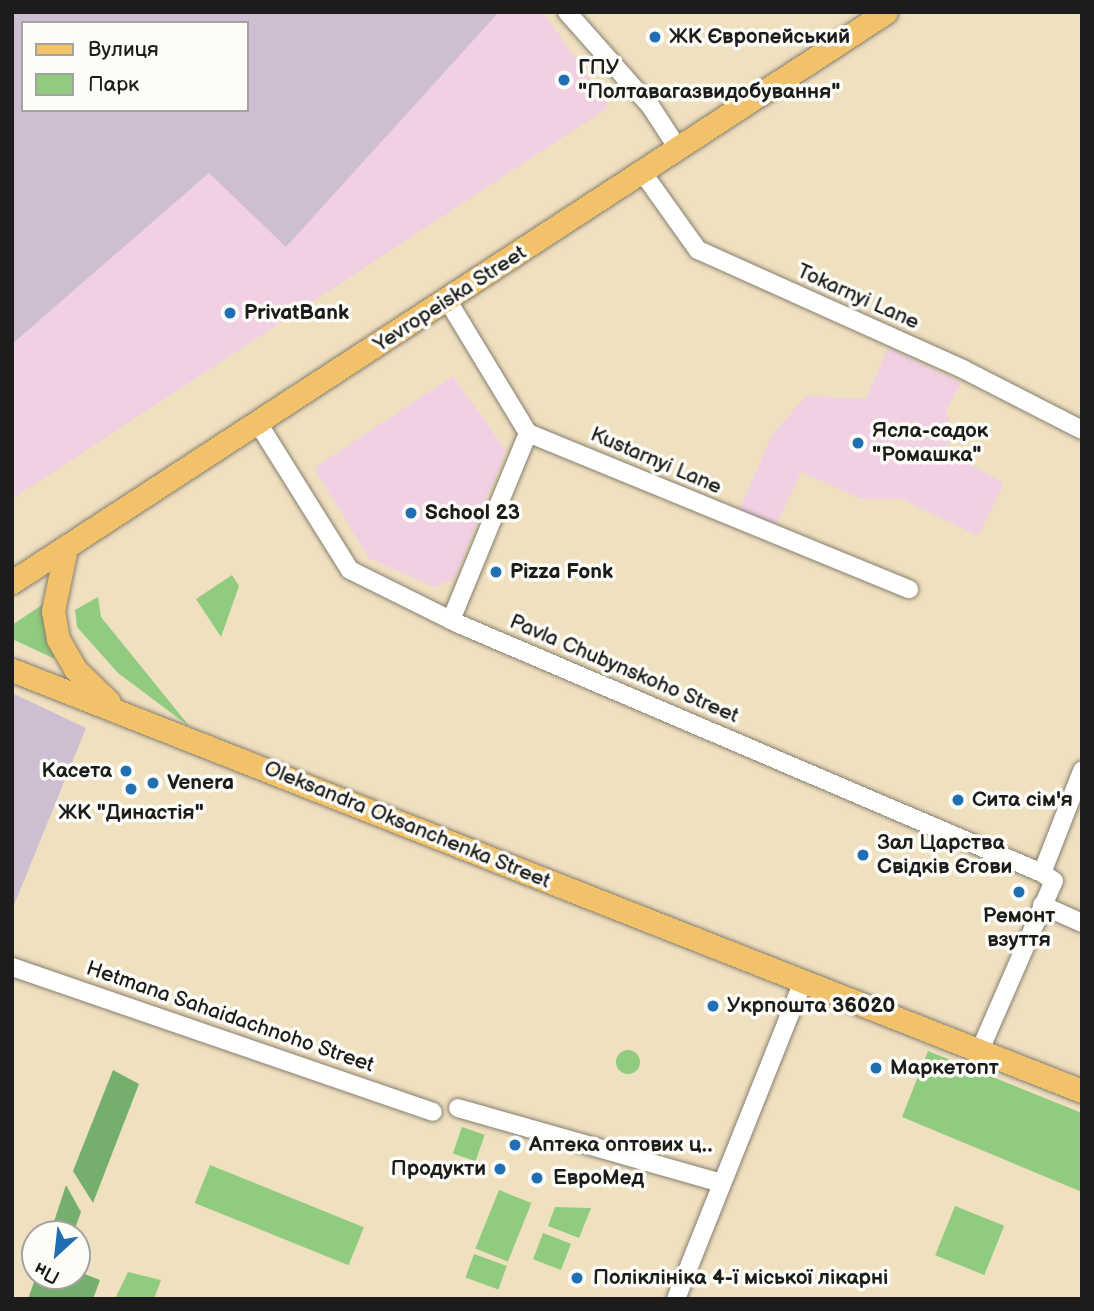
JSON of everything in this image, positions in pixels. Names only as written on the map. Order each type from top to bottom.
[{"type":"main road","name":"Yevropeiska Street","points":[[12,582],[448,301],[886,12]]},
{"type":"main road","points":[[66,548],[53,611],[58,639],[85,681],[123,713]]},
{"type":"main road","name":"Oleksandra Oksanchenka Street","points":[[12,670],[1082,1091]]},
{"type":"street","points":[[567,12],[651,107],[679,150]]},
{"type":"street","name":"Tokarnyi Lane","points":[[643,173],[698,250],[963,369],[1078,424]]},
{"type":"street","points":[[448,301],[528,433],[451,620]]},
{"type":"street","name":"Pavla Chubynskoho Street","points":[[258,423],[350,570],[451,620],[1042,873]]},
{"type":"street","name":"Kustarnyi Lane","points":[[528,433],[909,589]]},
{"type":"street","points":[[980,1050],[1054,881],[1042,873],[1082,771]]},
{"type":"street","points":[[1042,905],[1082,923]]},
{"type":"street","name":"Hetmana Sahaidachnoho Street","points":[[12,967],[433,1112]]},
{"type":"street","points":[[676,1299],[803,981]]},
{"type":"street","points":[[458,1108],[722,1183]]},
{"type":"shaded area","points":[[12,12],[499,12],[286,247],[209,173],[12,344]]},
{"type":"shaded area","points":[[499,12],[543,12],[609,107],[12,499],[12,344],[209,173],[286,247]]},
{"type":"shaded area","name":"Ясла-садок \"Ромашка\"","points":[[888,348],[961,383],[946,411],[953,434],[944,451],[1004,483],[978,536],[902,499],[862,499],[801,472],[775,528],[738,513],[772,435],[806,396],[866,399]]},
{"type":"shaded area","name":"School 23","points":[[453,376],[506,451],[454,579],[434,587],[369,558],[314,468]]},
{"type":"shaded area","points":[[12,693],[86,728],[12,910]]},
{"type":"green space","points":[[232,575],[239,586],[221,637],[196,599]]},
{"type":"green space","points":[[98,597],[101,617],[190,727],[118,673],[77,627],[75,610]]},
{"type":"green space","points":[[48,601],[57,654],[53,658],[12,639],[12,625]]},
{"type":"green space","points":[[628,1050],[637,1053],[640,1062],[637,1071],[628,1074],[619,1071],[616,1062],[619,1053]]},
{"type":"green space","points":[[928,1051],[1082,1113],[1082,1192],[902,1117]]},
{"type":"green space","points":[[113,1070],[139,1084],[93,1203],[73,1171]]},
{"type":"green space","points":[[462,1127],[485,1135],[476,1161],[453,1153]]},
{"type":"green space","points":[[210,1165],[364,1227],[349,1265],[195,1203]]},
{"type":"green space","points":[[66,1185],[81,1212],[78,1220],[55,1220]]},
{"type":"green space","points":[[499,1190],[531,1203],[508,1262],[475,1248]]},
{"type":"green space","points":[[955,1206],[1004,1226],[984,1275],[935,1255]]},
{"type":"green space","points":[[555,1207],[591,1208],[579,1238],[548,1226]]},
{"type":"green space","points":[[543,1233],[571,1244],[561,1270],[533,1259]]},
{"type":"green space","points":[[474,1254],[507,1266],[498,1289],[465,1277]]},
{"type":"green space","points":[[128,1272],[161,1280],[154,1299],[115,1299]]},
{"type":"green space","points":[[91,1276],[100,1280],[93,1299],[28,1299],[31,1290],[91,1290]]},
{"type":"place","name":"ЖК Європейський","points":[[655,37]]},
{"type":"place","name":"ГПУ \"Полтавагазвидобування\"","points":[[564,80]]},
{"type":"place","name":"PrivatBank","points":[[230,313]]},
{"type":"place","name":"Ясла-садок \"Ромашка\"","points":[[858,443]]},
{"type":"place","name":"School 23","points":[[411,513]]},
{"type":"place","name":"Pizza Fonk","points":[[496,572]]},
{"type":"place","name":"Касета","points":[[126,771]]},
{"type":"place","name":"Venera","points":[[153,783]]},
{"type":"place","name":"ЖК \"Династія\"","points":[[131,789]]},
{"type":"place","name":"Сита сім'я","points":[[958,800]]},
{"type":"place","name":"Зал Царства Cвідків Єгови","points":[[863,855]]},
{"type":"place","name":"Ремонт взуття","points":[[1019,892]]},
{"type":"place","name":"Укрпошта 36020","points":[[713,1006]]},
{"type":"place","name":"Маркетопт","points":[[876,1068]]},
{"type":"place","name":"Аптека оптових ц‥","points":[[515,1145]]},
{"type":"place","name":"Продукти","points":[[500,1169]]},
{"type":"place","name":"ЕвроМед","points":[[537,1178]]},
{"type":"place","name":"Поліклініка 4-ї міської лікарні","points":[[577,1278]]}]
